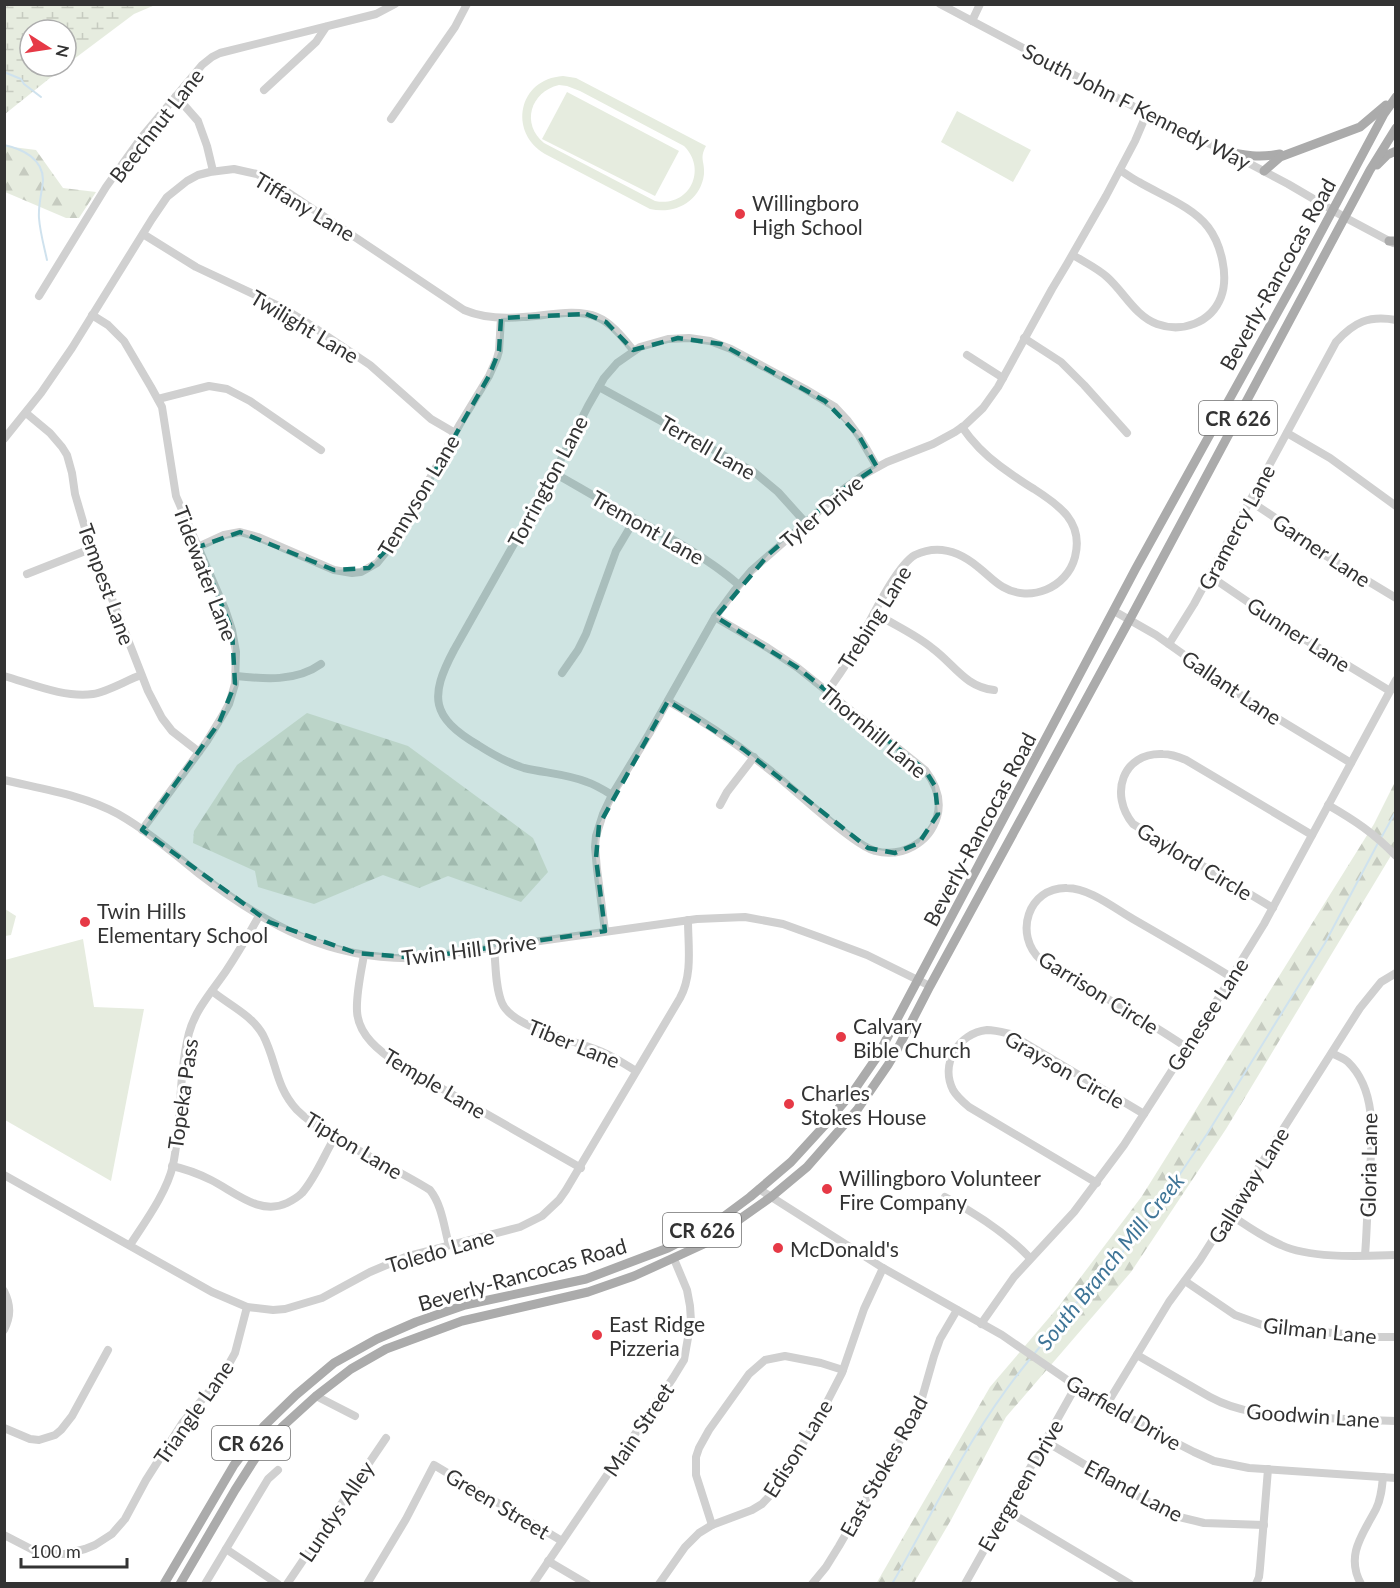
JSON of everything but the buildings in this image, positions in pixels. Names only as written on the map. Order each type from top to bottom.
[{"type":"main road","points":[[1264,171],[1274,161],[1288,153],[1359,127],[1395,97]]},
{"type":"main road","name":"Beverly-Rancocas Road","points":[[164,1584],[234,1465],[264,1426],[334,1363],[377,1339],[416,1322],[465,1305],[586,1279],[668,1248],[711,1226],[791,1162],[855,1089],[877,1057],[919,980],[1114,610],[1395,97]]},
{"type":"main road","name":"Beverly-Rancocas Road","points":[[316,1396],[351,1369],[386,1349],[462,1321],[585,1293],[634,1276],[706,1243],[771,1197],[807,1167],[857,1110],[888,1065],[1395,128]]},
{"type":"main road","points":[[1224,150],[1245,156],[1262,157],[1288,153]]},
{"type":"main road","points":[[1371,170],[1387,155],[1395,151]]},
{"type":"main road","points":[[585,1293],[586,1279]]},
{"type":"main road","name":"CR 626","points":[[180,1584],[258,1454],[316,1396]]},
{"type":"street","name":"Beechnut Lane","points":[[39,296],[130,152],[202,65],[216,55],[376,14],[395,4]]},
{"type":"street","points":[[391,119],[455,27],[468,4]]},
{"type":"street","name":"South John F Kennedy Way","points":[[940,4],[1180,131],[1264,171],[1393,242]]},
{"type":"street","points":[[972,21],[980,4]]},
{"type":"street","points":[[264,90],[316,42],[326,27]]},
{"type":"street","points":[[176,96],[198,121],[206,140],[213,171]]},
{"type":"street","name":"Tyler Drive","points":[[605,931],[597,869],[596,847],[599,825],[612,795],[715,617],[739,585],[757,566],[845,488],[877,467],[933,444],[962,427],[992,398],[1120,170],[1147,113]]},
{"type":"street","name":"Tiffany Lane","points":[[4,440],[72,348],[167,197],[176,188],[198,175],[213,171],[234,169],[268,179],[464,310],[487,317],[501,318],[586,314],[606,322],[634,351]]},
{"type":"street","points":[[1073,255],[1107,276],[1141,314],[1157,324],[1173,328],[1186,327],[1204,318],[1222,296],[1224,276],[1217,245],[1208,226],[1191,212],[1120,170]]},
{"type":"street","name":"Twilight Lane","points":[[143,234],[196,267],[281,307],[318,330],[370,365],[431,418],[455,433]]},
{"type":"street","name":"Tidewater Lane","points":[[92,315],[108,325],[124,341],[158,399],[164,415],[176,496],[232,630],[236,652],[236,676],[229,704],[207,741],[142,830]]},
{"type":"street","name":"Tennyson Lane","points":[[198,547],[224,535],[240,532],[258,537],[334,570],[352,573],[369,568],[384,557],[489,376],[497,358],[501,318]]},
{"type":"street","name":"Gramercy Lane","points":[[1169,644],[1210,576],[1336,342],[1347,331],[1364,320],[1382,318],[1395,320]]},
{"type":"street","name":"Torrington Lane","points":[[612,795],[585,781],[521,767],[503,759],[453,729],[439,706],[439,687],[445,668],[604,378],[617,363],[648,344],[678,338],[699,338],[731,349],[834,407],[854,428],[877,467]]},
{"type":"street","points":[[1024,338],[1069,369],[1127,433]]},
{"type":"street","points":[[967,355],[1003,378]]},
{"type":"street","points":[[158,399],[209,386],[226,389],[250,401],[321,450]]},
{"type":"street","name":"Terrell Lane","points":[[600,387],[754,472],[785,498],[805,522]]},
{"type":"street","name":"Tempest Lane","points":[[26,413],[50,434],[67,455],[81,515],[152,700],[167,726],[177,737],[199,752]]},
{"type":"street","name":"Trebing Lane","points":[[827,692],[851,656],[888,588],[914,556],[924,552],[944,550],[954,552],[971,561],[1001,586],[1019,593],[1037,593],[1047,590],[1062,580],[1073,564],[1076,555],[1076,536],[1074,527],[1063,510],[984,454],[962,427]]},
{"type":"street","points":[[1287,433],[1330,458],[1395,506]]},
{"type":"street","name":"Tremont Lane","points":[[554,472],[708,561],[739,585]]},
{"type":"street","name":"Garner Lane","points":[[1250,501],[1298,533],[1323,554],[1395,598]]},
{"type":"street","points":[[562,673],[586,634],[616,551],[635,519]]},
{"type":"street","points":[[27,574],[93,548]]},
{"type":"street","name":"Gunner Lane","points":[[1210,576],[1296,634],[1390,691]]},
{"type":"street","name":"Gallant Lane","points":[[1114,610],[1169,644],[1242,696],[1351,763]]},
{"type":"street","points":[[875,613],[932,648],[975,686],[994,690]]},
{"type":"street","name":"Thornhill Lane","points":[[668,701],[728,738],[835,825],[868,848],[885,853],[895,853],[912,848],[931,830],[938,814],[938,795],[925,770],[783,657],[715,617]]},
{"type":"street","points":[[236,676],[267,680],[298,675],[321,664]]},
{"type":"street","points":[[4,676],[50,689],[92,694],[141,675]]},
{"type":"street","name":"Genesee Lane","points":[[981,1324],[1030,1258],[1074,1212],[1097,1183],[1144,1114],[1273,908],[1395,680]]},
{"type":"street","name":"Gaylord Circle","points":[[1273,908],[1132,824],[1127,818],[1121,801],[1120,784],[1124,775],[1144,757],[1161,753],[1178,757],[1312,835]]},
{"type":"street","points":[[720,805],[727,792],[754,758]]},
{"type":"street","name":"Twin Hill Drive","points":[[4,780],[89,801],[116,813],[259,916],[311,941],[364,955],[418,958],[688,920],[745,917],[783,924],[867,955],[930,986]]},
{"type":"street","points":[[1328,805],[1358,822],[1394,855]]},
{"type":"street","name":"Garrison Circle","points":[[1186,1047],[1041,960],[1027,939],[1028,919],[1037,899],[1050,890],[1066,888],[1082,890],[1231,977]]},
{"type":"street","name":"Topeka Pass","points":[[130,1245],[161,1195],[172,1166],[190,1031],[199,1012],[259,916]]},
{"type":"street","name":"Toledo Lane","points":[[4,1175],[200,1286],[247,1307],[273,1310],[285,1309],[322,1298],[364,1275],[408,1256],[508,1231],[532,1222],[551,1208],[581,1167],[684,989],[689,956],[688,920]]},
{"type":"street","name":"Tiber Lane","points":[[494,948],[498,989],[502,1004],[513,1017],[597,1050],[636,1071]]},
{"type":"street","name":"Temple Lane","points":[[364,955],[357,1010],[358,1020],[363,1031],[375,1046],[399,1064],[581,1167]]},
{"type":"street","name":"Gallaway Lane","points":[[1107,1404],[1169,1302],[1229,1214],[1360,1008],[1381,982],[1395,973]]},
{"type":"street","name":"Tipton Lane","points":[[212,991],[243,1013],[258,1028],[267,1043],[279,1083],[288,1100],[309,1122],[430,1190],[439,1206],[449,1245]]},
{"type":"street","name":"Grayson Circle","points":[[1097,1183],[969,1107],[957,1096],[950,1083],[949,1059],[970,1035],[994,1030],[1010,1034],[1144,1114]]},
{"type":"street","name":"Gloria Lane","points":[[1332,1053],[1353,1068],[1368,1099],[1371,1143],[1365,1255]]},
{"type":"street","points":[[172,1166],[210,1179],[244,1199],[262,1206],[278,1207],[300,1195],[315,1173],[334,1137]]},
{"type":"street","name":"Garfield Drive","points":[[759,1188],[883,1268],[1002,1335],[1076,1386],[1149,1429],[1194,1452],[1214,1461],[1235,1466],[1395,1478]]},
{"type":"street","points":[[945,1197],[988,1221],[1030,1258]]},
{"type":"street","points":[[1229,1214],[1290,1249],[1317,1254],[1395,1255]]},
{"type":"street","name":"Main Street","points":[[532,1584],[684,1360],[691,1321],[690,1306],[687,1290],[674,1259]]},
{"type":"street","name":"Edison Lane","points":[[659,1584],[685,1547],[699,1533],[712,1525],[752,1510],[770,1497],[777,1488],[843,1370],[864,1309],[883,1268]]},
{"type":"street","name":"Gilman Lane","points":[[1185,1281],[1235,1315],[1268,1327],[1377,1338],[1395,1337]]},
{"type":"street","points":[[4,1291],[10,1310],[10,1318],[4,1330]]},
{"type":"street","name":"Triangle Lane","points":[[4,1535],[44,1554],[65,1554],[95,1545],[112,1534],[125,1519],[146,1480],[183,1422],[225,1371],[235,1353],[247,1307]]},
{"type":"street","name":"East Stokes Road","points":[[812,1584],[839,1546],[906,1430],[922,1398],[937,1347],[957,1310]]},
{"type":"street","points":[[4,1428],[30,1439],[39,1440],[54,1436],[72,1416],[108,1350]]},
{"type":"street","name":"Goodwin Lane","points":[[1137,1355],[1210,1397],[1241,1410],[1395,1421]]},
{"type":"street","points":[[712,1525],[696,1475],[696,1457],[709,1430],[749,1374],[765,1360],[785,1356],[843,1370]]},
{"type":"street","name":"Evergreen Drive","points":[[965,1584],[1076,1386]]},
{"type":"street","points":[[316,1396],[355,1416]]},
{"type":"street","name":"Lundys Alley","points":[[287,1584],[386,1438]]},
{"type":"street","name":"Efland Lane","points":[[1045,1441],[1175,1516],[1204,1522],[1264,1525]]},
{"type":"street","name":"Green Street","points":[[368,1584],[434,1465],[562,1541]]},
{"type":"street","points":[[1256,1584],[1260,1568],[1268,1469]]},
{"type":"street","points":[[205,1584],[268,1479],[278,1470]]},
{"type":"street","points":[[1361,1584],[1355,1572],[1354,1556],[1381,1495],[1383,1477]]},
{"type":"street","points":[[1006,1510],[1130,1584]]},
{"type":"street","points":[[225,1549],[278,1584]]},
{"type":"street","points":[[548,1561],[587,1584]]},
{"type":"highlighted area","points":[[586,314],[606,322],[633,350],[678,338],[721,344],[825,401],[859,436],[877,467],[845,488],[769,554],[716,617],[798,668],[925,770],[935,786],[938,814],[919,843],[895,853],[868,848],[743,749],[668,701],[599,825],[596,858],[605,931],[418,958],[356,953],[269,922],[142,830],[219,723],[235,684],[232,630],[198,547],[240,532],[334,570],[369,568],[395,541],[489,376],[499,351],[501,318]]},
{"type":"green space","points":[[5,4],[155,4],[134,14],[78,56],[78,18],[18,18],[18,78],[50,78],[5,114]]},
{"type":"green space","points":[[563,76],[576,78],[706,146],[703,157],[704,174],[698,192],[692,199],[677,208],[650,209],[545,154],[533,144],[526,133],[523,108],[528,96],[536,86],[548,79]],"holes":[[[559,85],[567,86],[684,146],[694,166],[694,176],[685,193],[667,202],[655,201],[544,143],[537,135],[531,118],[535,101],[549,89]]]},
{"type":"green space","points":[[567,92],[679,151],[655,196],[542,139]]},
{"type":"green space","points":[[957,111],[1031,150],[1013,182],[941,142]]},
{"type":"green space","points":[[5,146],[36,150],[63,188],[96,192],[79,218],[66,218],[5,192]]},
{"type":"green space","points":[[307,713],[408,746],[533,838],[548,872],[521,902],[448,876],[419,888],[383,875],[314,904],[258,887],[255,871],[193,843],[194,831],[237,765]]},
{"type":"green space","points":[[1395,782],[1395,849],[1226,1129],[1131,1272],[1006,1417],[951,1520],[914,1583],[876,1584],[990,1387],[1059,1306],[1142,1196],[1374,824]]},
{"type":"green space","points":[[5,909],[16,916],[11,935],[5,936]]},
{"type":"green space","points":[[83,939],[94,1007],[144,1009],[111,1181],[5,1120],[5,960]]},
{"type":"waterway","points":[[4,72],[21,79],[41,97]]},
{"type":"waterway","points":[[4,145],[25,152],[40,166],[43,180],[39,218],[47,260]]},
{"type":"waterway","name":"South Branch Mill Creek","points":[[1381,838],[1396,811]]},
{"type":"waterway","name":"South Branch Mill Creek","points":[[1034,1354],[1075,1304],[1091,1290],[1100,1272],[1121,1255],[1128,1243],[1167,1197],[1325,943],[1378,843]]},
{"type":"waterway","name":"South Branch Mill Creek","points":[[892,1584],[973,1439],[1030,1359]]},
{"type":"place","name":"Willingboro High School","points":[[740,214]]},
{"type":"place","name":"Twin Hills Elementary School","points":[[85,922]]},
{"type":"place","name":"Calvary Bible Church","points":[[841,1037]]},
{"type":"place","name":"Charles Stokes House","points":[[789,1104]]},
{"type":"place","name":"Willingboro Volunteer Fire Company","points":[[827,1189]]},
{"type":"place","name":"McDonald's","points":[[778,1248]]},
{"type":"place","name":"East Ridge Pizzeria","points":[[597,1335]]}]
